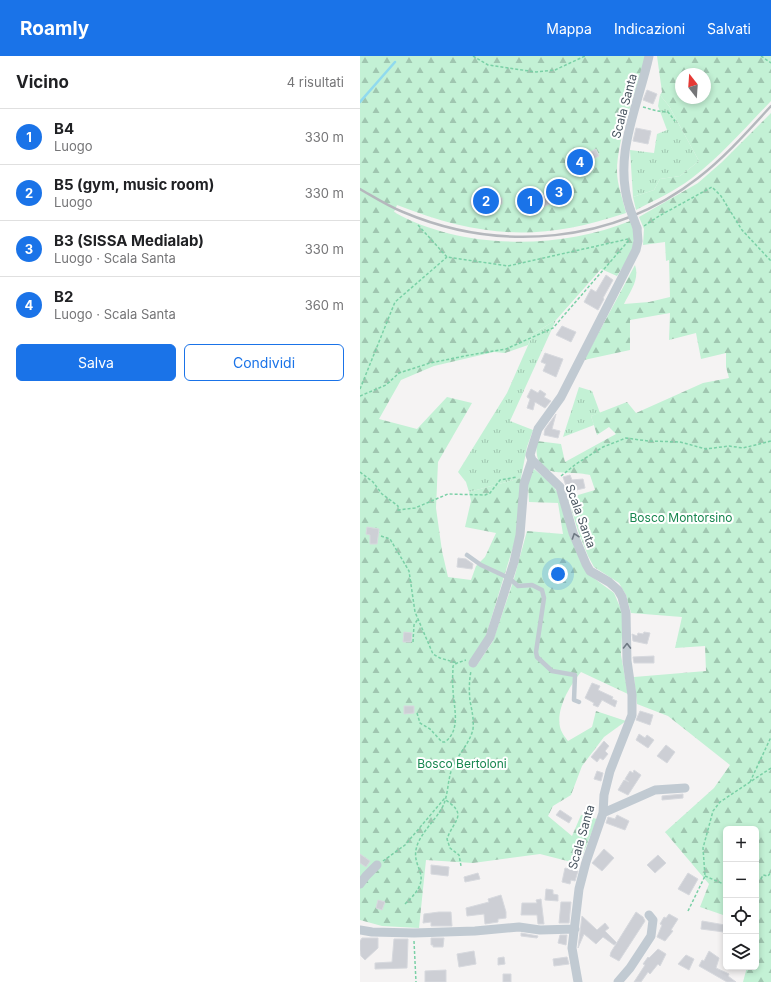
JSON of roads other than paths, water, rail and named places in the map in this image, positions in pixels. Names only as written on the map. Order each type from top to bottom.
[{"type":"street","name":"Scala Santa","points":[[578,982],[572,948],[580,889],[586,862],[603,813],[604,795],[610,771],[632,715],[632,695],[627,661],[627,629],[624,602],[612,585],[590,571],[588,568],[575,538],[560,487],[532,460],[530,455],[534,439],[546,417],[561,397],[636,250],[638,230],[630,209],[624,176],[624,156],[626,136],[649,56]]},
{"type":"street","points":[[474,660],[484,648],[490,637],[509,578],[520,535],[526,474],[532,460]]},
{"type":"street","points":[[603,813],[655,790],[685,788]]},
{"type":"street","points":[[360,884],[377,865]]},
{"type":"street","points":[[618,982],[630,968],[651,936],[653,920],[649,915]]},
{"type":"street","points":[[360,930],[372,932],[414,933],[475,931],[519,927],[540,930],[575,929]]},
{"type":"lane","points":[[467,555],[481,565],[509,578],[518,586],[537,586],[544,593],[537,657],[552,671],[575,675],[574,700],[579,702]]},
{"type":"waterway","points":[[360,102],[395,62]]},
{"type":"railway","points":[[360,189],[403,212],[440,225],[478,233],[517,237],[555,235],[593,229],[630,217],[665,200],[698,178],[727,153],[771,106]]},
{"type":"place","name":"B2","points":[[580,162]]},
{"type":"place","name":"B3 (SISSA Medialab)","points":[[559,192]]},
{"type":"place","name":"B5 (gym, music room)","points":[[486,201]]},
{"type":"place","name":"B4","points":[[530,201]]},
{"type":"park label","name":"Bosco Montorsino","points":[[681,517]]},
{"type":"park label","name":"Bosco Bertoloni","points":[[462,763]]}]
